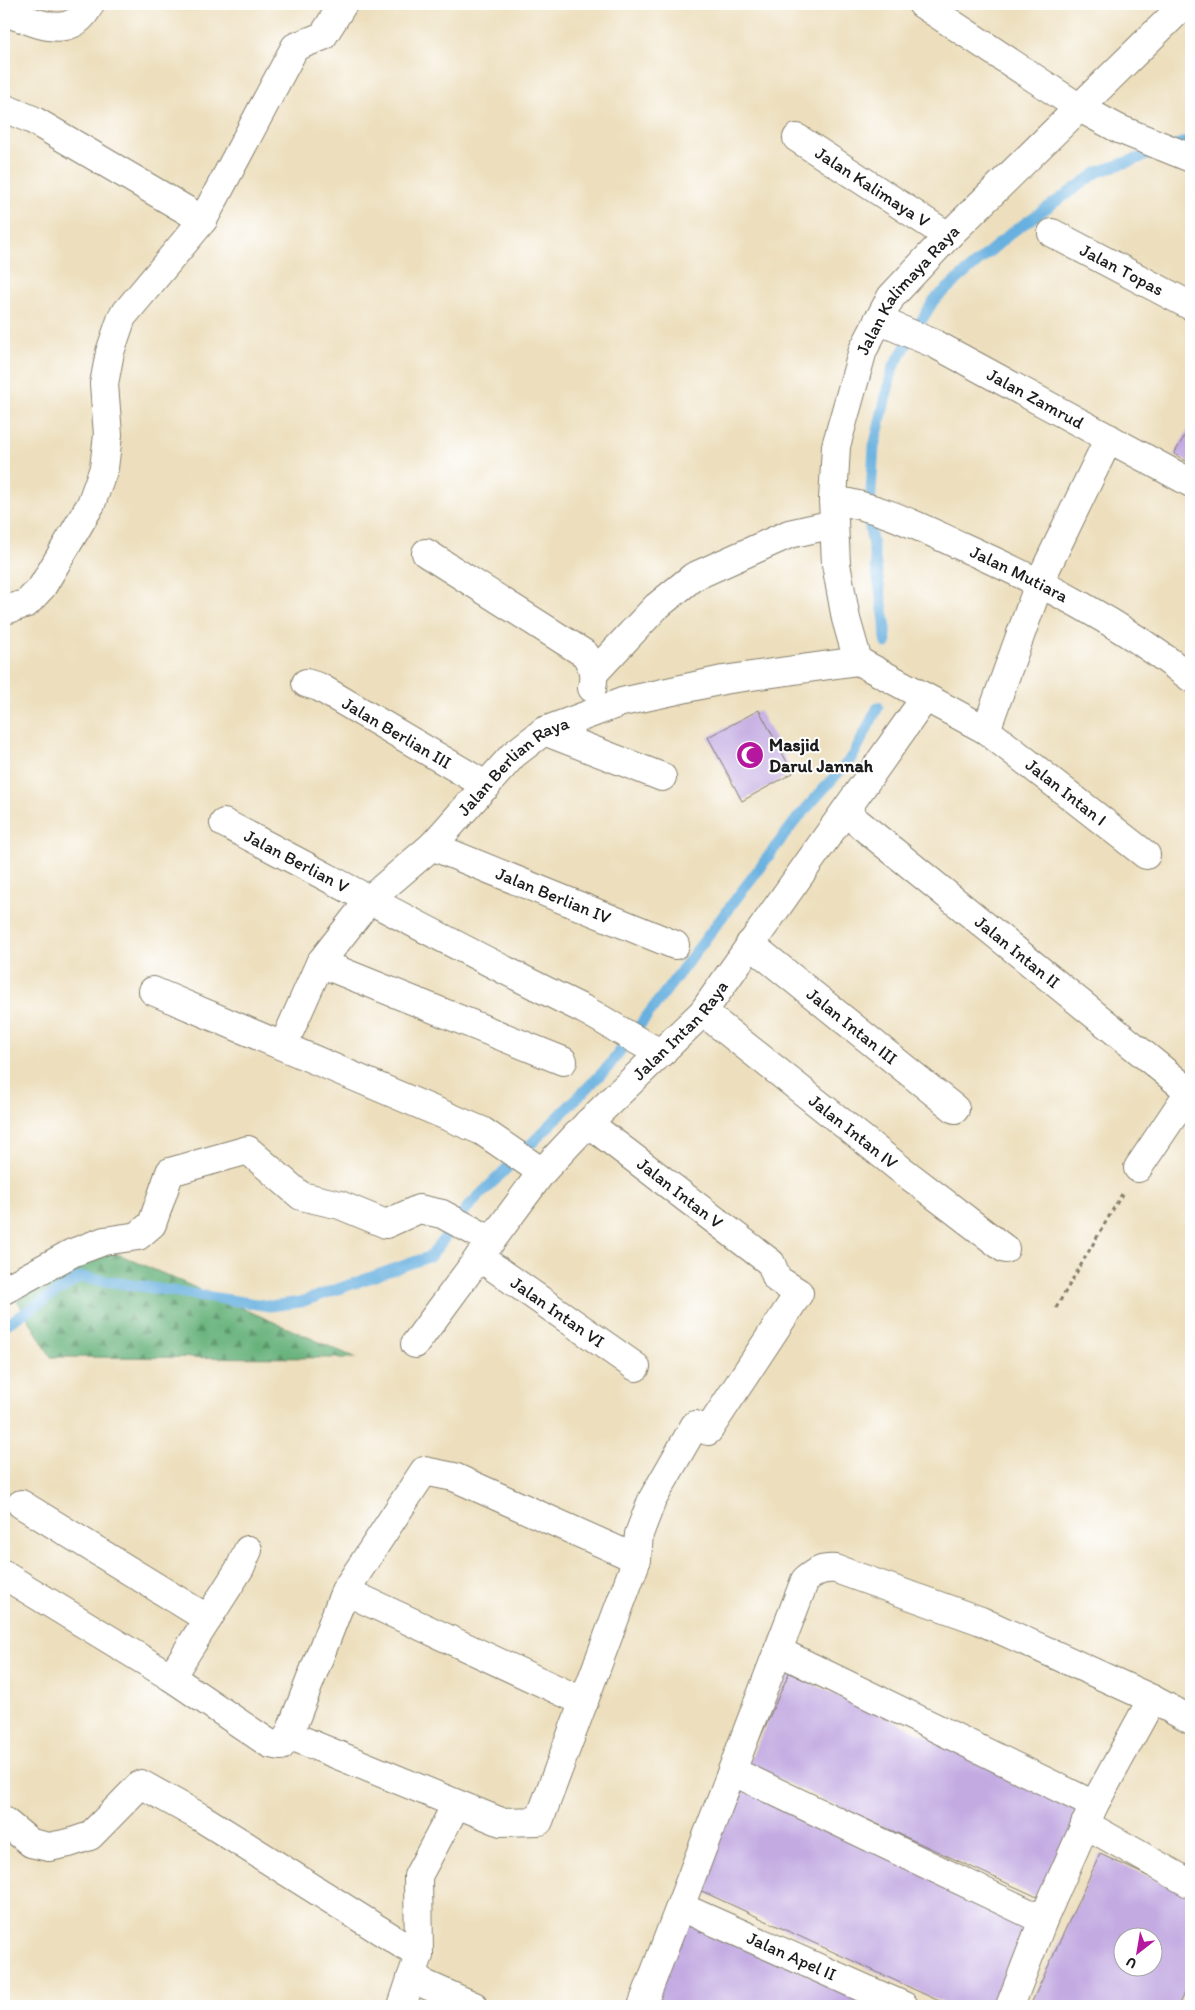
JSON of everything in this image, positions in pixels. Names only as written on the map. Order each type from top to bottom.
[{"type":"street","points":[[4,12],[62,28],[74,24],[85,14],[90,4]]},
{"type":"street","points":[[4,608],[9,609],[27,603],[42,587],[91,504],[104,468],[108,435],[104,384],[110,352],[122,317],[203,220],[295,47],[323,36],[343,4]]},
{"type":"street","points":[[922,4],[1078,107],[1119,129],[1191,158]]},
{"type":"street","name":"Jalan Kalimaya Raya","points":[[861,663],[842,603],[836,564],[833,512],[836,446],[863,350],[902,329],[891,298],[948,236],[1184,4]]},
{"type":"street","points":[[4,108],[33,120],[203,220]]},
{"type":"street","name":"Jalan Kalimaya V","points":[[797,138],[948,236]]},
{"type":"street","name":"Jalan Topas","points":[[1052,233],[1191,306]]},
{"type":"street","name":"Jalan Zamrud","points":[[902,329],[1110,438],[1191,483]]},
{"type":"street","points":[[986,730],[1040,581],[1110,438]]},
{"type":"street","name":"Jalan Mutiara","points":[[833,512],[862,504],[891,514],[1040,581],[1157,651],[1191,678]]},
{"type":"street","points":[[576,718],[588,700],[594,673],[656,607],[693,577],[833,512]]},
{"type":"street","points":[[426,553],[585,654],[590,661],[594,673]]},
{"type":"street","name":"Jalan Intan I","points":[[861,663],[986,730],[1146,855]]},
{"type":"street","name":"Jalan Berlian Raya","points":[[283,1046],[320,962],[370,899],[432,846],[513,755],[544,731],[622,702],[723,680],[861,663]]},
{"type":"street","name":"Jalan Berlian III","points":[[306,683],[319,687],[487,786]]},
{"type":"street","name":"Jalan Intan Raya","points":[[415,1344],[479,1241],[537,1168],[588,1123],[654,1050],[704,1012],[750,944],[845,812],[915,692]]},
{"type":"street","points":[[544,731],[662,777]]},
{"type":"street","name":"Jalan Intan II","points":[[845,812],[1190,1091]]},
{"type":"street","name":"Jalan Berlian V","points":[[224,823],[370,899],[463,951],[609,1022],[654,1050]]},
{"type":"street","name":"Jalan Berlian IV","points":[[432,846],[674,945]]},
{"type":"street","name":"Jalan Intan III","points":[[750,944],[955,1109]]},
{"type":"street","points":[[320,962],[563,1061]]},
{"type":"street","points":[[153,991],[482,1131],[537,1168]]},
{"type":"street","name":"Jalan Intan IV","points":[[704,1012],[898,1168],[1005,1249]]},
{"type":"street","points":[[1138,1168],[1190,1091]]},
{"type":"street","name":"Jalan Intan V","points":[[588,1123],[771,1264],[777,1279],[799,1293],[708,1431],[695,1425],[652,1500],[639,1534],[637,1559]]},
{"type":"street","name":"Jalan Intan VI","points":[[4,1290],[72,1253],[104,1241],[138,1236],[152,1224],[170,1172],[248,1150],[301,1196],[340,1205],[386,1224],[419,1209],[442,1214],[479,1241],[636,1367]]},
{"type":"street","points":[[4,1575],[171,1677],[270,1744],[281,1746],[289,1736],[345,1591],[424,1472],[454,1477],[637,1559],[539,1821],[501,1822],[289,1736]]},
{"type":"street","points":[[21,1504],[208,1619]]},
{"type":"street","points":[[171,1677],[240,1568],[248,1550]]},
{"type":"street","points":[[642,2006],[805,1580],[816,1571],[824,1568],[836,1569],[981,1621],[1152,1698],[1191,1720]]},
{"type":"street","points":[[345,1591],[584,1702]]},
{"type":"street","points":[[778,1651],[1090,1814],[1191,1884]]},
{"type":"street","points":[[1010,2006],[1043,1920],[1090,1814],[1152,1698]]},
{"type":"street","points":[[732,1771],[1043,1920]]},
{"type":"street","points":[[4,1821],[30,1843],[49,1847],[68,1842],[90,1836],[142,1784],[257,1852],[415,1967],[474,2006]]},
{"type":"street","points":[[402,2006],[415,1967],[418,1876],[456,1805]]},
{"type":"street","name":"Jalan Apel II","points":[[680,1907],[904,2006]]},
{"type":"path","points":[[1056,1308],[1138,1168]]},
{"type":"green space","points":[[109,1250],[356,1358],[51,1357],[17,1300]]},
{"type":"building","points":[[1191,425],[1191,464],[1174,454]]},
{"type":"building","name":"Masjid Darul Jannah","points":[[759,710],[793,773],[742,801],[708,737]]},
{"type":"building","points":[[789,1673],[1087,1809],[1046,1901],[748,1765]]},
{"type":"building","points":[[743,1785],[1040,1923],[1002,2006],[950,2006],[695,1888]]},
{"type":"building","points":[[1100,1854],[1191,1896],[1191,1978],[1178,2006],[1030,2006]]},
{"type":"building","points":[[686,1918],[874,2006],[645,2006]]},
{"type":"waterway","points":[[886,643],[885,622],[869,522],[874,447],[893,367],[934,300],[1011,233],[1098,172],[1191,140]]},
{"type":"waterway","points":[[4,1326],[80,1277],[270,1306],[301,1302],[431,1256],[467,1208],[608,1067],[796,820],[853,756],[878,707]]},
{"type":"place","name":"Masjid Darul Jannah","points":[[750,755]]}]
